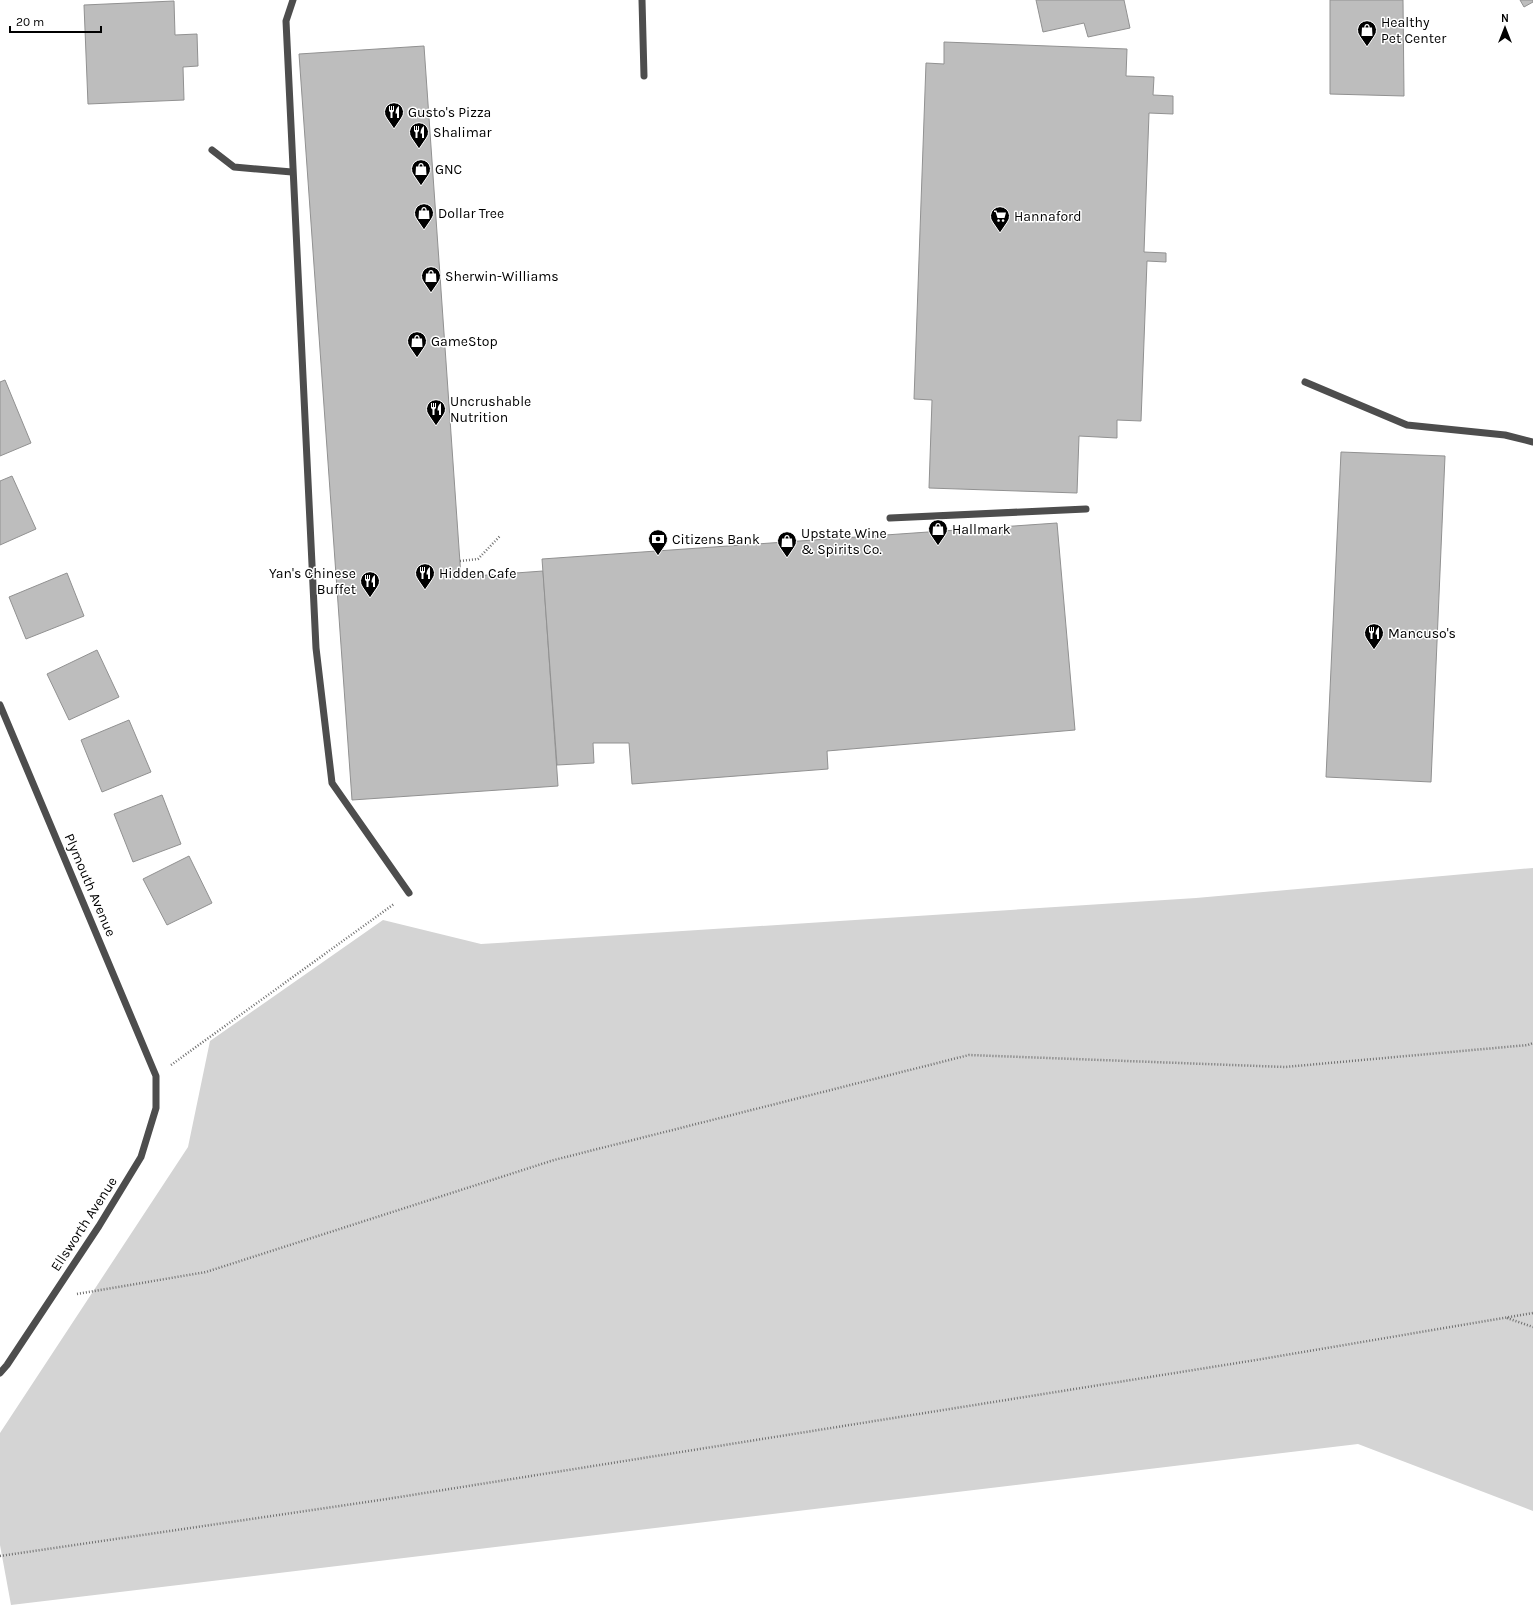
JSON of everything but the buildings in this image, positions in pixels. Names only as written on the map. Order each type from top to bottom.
[{"type":"street","points":[[293,0],[286,21],[292,172],[316,648],[332,783],[409,893]]},
{"type":"street","points":[[642,0],[644,76]]},
{"type":"street","points":[[212,150],[234,167],[292,172]]},
{"type":"street","points":[[1305,382],[1407,424],[1505,435],[1533,442]]},
{"type":"street","points":[[890,518],[1086,509]]},
{"type":"street","name":"Plymouth Avenue","points":[[0,705],[156,1076]]},
{"type":"street","name":"Ellsworth Avenue","points":[[0,1373],[7,1365],[99,1226],[141,1157],[156,1108],[156,1076]]},
{"type":"path","points":[[460,561],[478,559],[500,536]]},
{"type":"path","points":[[156,1076],[409,893]]},
{"type":"path","points":[[51,1299],[206,1272],[554,1160],[969,1055],[1285,1067],[1528,1045],[1533,1043]]},
{"type":"path","points":[[0,1556],[395,1497],[1248,1362],[1533,1313]]},
{"type":"path","points":[[1506,1318],[1533,1327]]},
{"type":"shaded area","points":[[1533,868],[1533,1511],[1358,1444],[11,1605],[0,1545],[0,1433],[188,1147],[210,1041],[383,920],[481,944],[1196,898]]},
{"type":"place","name":"Healthy Pet Center","points":[[1367,47]]},
{"type":"place","name":"Gusto's Pizza","points":[[394,129]]},
{"type":"place","name":"Shalimar","points":[[419,149]]},
{"type":"place","name":"GNC","points":[[421,186]]},
{"type":"place","name":"Dollar Tree","points":[[424,230]]},
{"type":"place","name":"Hannaford","points":[[1000,233]]},
{"type":"place","name":"Sherwin-Williams","points":[[431,293]]},
{"type":"place","name":"GameStop","points":[[417,358]]},
{"type":"place","name":"Uncrushable Nutrition","points":[[436,426]]},
{"type":"place","name":"Hallmark","points":[[938,546]]},
{"type":"place","name":"Citizens Bank","points":[[658,556]]},
{"type":"place","name":"Upstate Wine & Spirits Co.","points":[[787,558]]},
{"type":"place","name":"Hidden Cafe","points":[[425,590]]},
{"type":"place","name":"Yan's Chinese Buffet","points":[[370,598]]},
{"type":"place","name":"Mancuso's","points":[[1374,650]]}]
